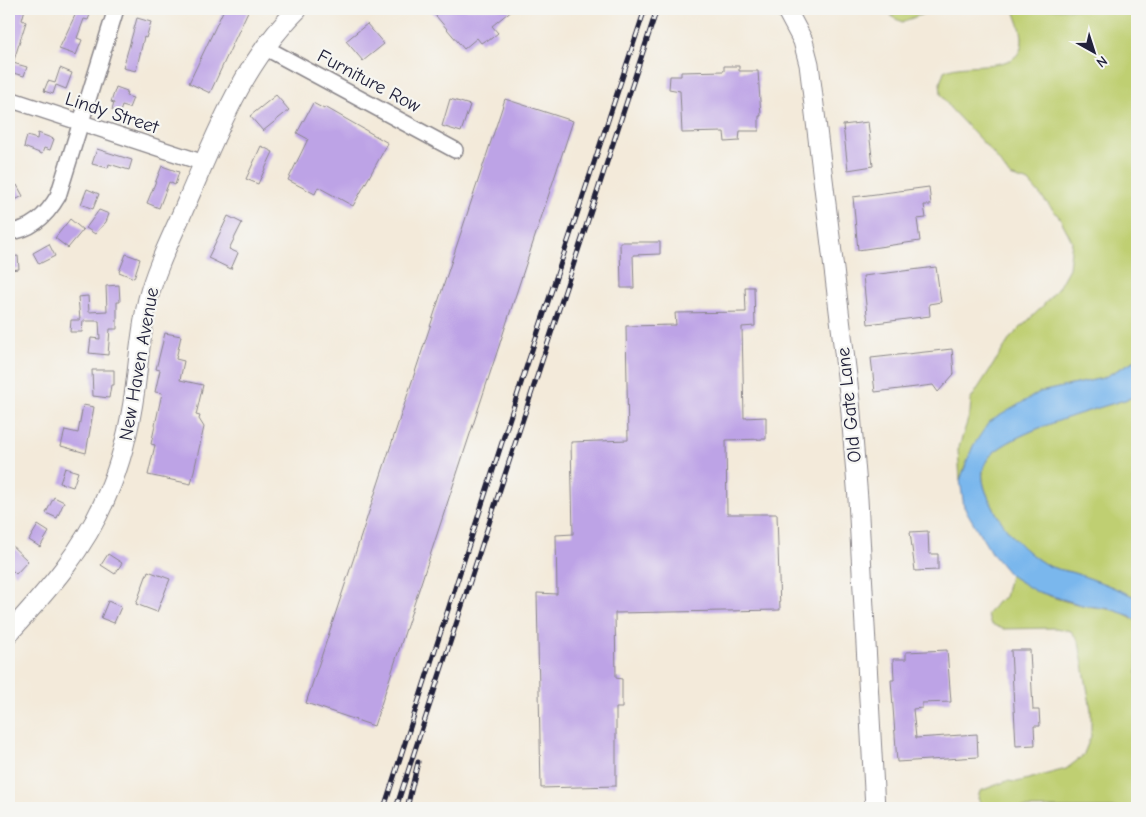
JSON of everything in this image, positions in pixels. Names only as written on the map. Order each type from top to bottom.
[{"type":"main road","name":"New Haven Avenue","points":[[9,633],[49,588],[79,549],[107,495],[124,449],[130,422],[148,299],[157,270],[232,99],[264,47],[298,9]]},
{"type":"main road","name":"Old Gate Lane","points":[[786,9],[795,23],[809,64],[850,401],[858,499],[875,808]]},
{"type":"street","points":[[9,232],[26,228],[37,222],[53,206],[62,186],[116,9]]},
{"type":"street","name":"Furniture Row","points":[[264,47],[455,150]]},
{"type":"street","name":"Lindy Street","points":[[9,99],[80,124],[204,163]]},
{"type":"green space","points":[[889,9],[936,9],[902,22],[892,17]]},
{"type":"green space","points":[[1014,9],[1137,9],[1137,359],[1103,378],[1040,392],[973,446],[960,480],[958,450],[970,413],[971,399],[1011,337],[1041,308],[1058,288],[1069,268],[1072,241],[1060,218],[1029,182],[1010,176],[992,152],[950,108],[941,94],[940,83],[944,71],[965,66],[1004,62],[1014,58],[1020,51],[1022,35]]},
{"type":"green space","points":[[1137,396],[1137,598],[1090,578],[1048,566],[1029,553],[1014,538],[997,514],[985,490],[983,473],[986,462],[995,451],[1031,431]]},
{"type":"green space","points":[[1010,575],[1035,590],[1053,597],[1125,614],[1137,622],[1136,808],[982,808],[978,798],[980,791],[1007,781],[1017,782],[1066,769],[1083,756],[1091,736],[1091,710],[1079,642],[1071,631],[1055,628],[1003,629],[991,624],[987,615],[997,602],[1005,597]]},
{"type":"water","points":[[1137,359],[1137,396],[1055,422],[1011,441],[995,451],[986,462],[983,479],[985,490],[997,514],[1021,546],[1048,566],[1090,578],[1137,598],[1137,622],[1131,616],[1110,609],[1082,605],[1035,591],[1010,575],[990,551],[964,507],[960,480],[973,446],[989,422],[1040,392],[1103,378]]},
{"type":"building","points":[[15,9],[25,9],[22,20],[26,22],[13,63],[27,67],[24,76],[9,72],[11,36],[9,31]]},
{"type":"building","points":[[78,9],[92,9],[88,20],[84,19],[77,38],[82,40],[76,55],[59,49]]},
{"type":"building","points":[[224,9],[249,9],[210,93],[189,83]]},
{"type":"building","points":[[430,9],[513,9],[492,26],[498,33],[488,41],[487,39],[481,43],[477,38],[464,49]]},
{"type":"building","points":[[137,18],[151,22],[146,38],[144,37],[136,71],[123,68]]},
{"type":"building","points":[[367,24],[384,44],[363,61],[346,41]]},
{"type":"building","points":[[724,66],[739,66],[739,71],[758,71],[761,116],[759,116],[759,131],[740,131],[739,141],[725,142],[724,132],[682,133],[680,91],[669,89],[670,76],[681,76],[681,72],[724,71]]},
{"type":"building","points":[[60,68],[72,73],[66,89],[56,85],[53,94],[44,91],[48,81],[55,83]]},
{"type":"building","points":[[116,87],[127,91],[126,96],[133,98],[129,108],[122,106],[120,112],[112,110],[114,103],[111,102]]},
{"type":"building","points":[[276,95],[289,110],[263,131],[250,116]]},
{"type":"building","points":[[450,99],[470,105],[461,132],[442,126]]},
{"type":"building","points":[[505,99],[573,121],[374,726],[306,703]]},
{"type":"building","points":[[313,103],[324,109],[325,107],[388,143],[353,206],[318,187],[315,194],[288,180],[308,139],[297,133]]},
{"type":"building","points":[[868,122],[873,166],[848,170],[843,125]]},
{"type":"building","points":[[38,133],[54,139],[50,150],[44,148],[42,154],[24,147],[27,136],[37,139]]},
{"type":"building","points":[[261,146],[273,152],[258,184],[246,179]]},
{"type":"building","points":[[97,149],[132,160],[129,170],[109,164],[108,168],[92,164]]},
{"type":"building","points":[[162,166],[179,172],[175,185],[169,182],[159,208],[147,203]]},
{"type":"building","points":[[17,185],[23,196],[9,203],[9,189]]},
{"type":"building","points":[[929,187],[931,205],[924,205],[926,218],[917,219],[920,241],[858,250],[853,197]]},
{"type":"building","points":[[87,189],[99,194],[93,209],[81,204]]},
{"type":"building","points":[[99,210],[109,214],[106,222],[95,234],[86,228]]},
{"type":"building","points":[[228,216],[242,223],[229,249],[238,253],[231,269],[208,258]]},
{"type":"building","points":[[70,219],[83,230],[68,248],[55,238]]},
{"type":"building","points":[[620,242],[660,242],[660,254],[633,255],[634,288],[621,288]]},
{"type":"building","points":[[49,244],[55,256],[39,264],[33,253]]},
{"type":"building","points":[[126,254],[140,259],[134,278],[119,272]]},
{"type":"building","points":[[18,256],[19,269],[9,270],[9,257]]},
{"type":"building","points":[[936,267],[941,302],[929,304],[930,316],[868,324],[863,276]]},
{"type":"building","points":[[119,285],[120,302],[117,302],[117,329],[110,329],[108,355],[89,353],[91,338],[100,339],[99,321],[83,321],[82,332],[70,332],[71,320],[80,320],[78,297],[88,296],[89,312],[107,311],[106,286]]},
{"type":"building","points":[[745,287],[754,287],[755,326],[742,327],[744,418],[766,417],[766,439],[726,440],[727,514],[777,514],[780,610],[615,613],[616,678],[622,679],[622,708],[616,708],[616,786],[541,788],[537,593],[557,594],[556,535],[573,534],[571,442],[628,440],[626,326],[676,325],[675,313],[746,312]]},
{"type":"building","points":[[165,333],[181,336],[176,359],[184,361],[180,380],[203,385],[196,415],[200,416],[199,419],[204,427],[191,484],[148,475],[155,445],[151,444],[162,393],[155,392],[160,370],[156,369]]},
{"type":"building","points":[[952,349],[954,374],[938,392],[933,385],[875,392],[871,358]]},
{"type":"building","points":[[92,370],[114,370],[114,385],[111,385],[109,398],[93,396]]},
{"type":"building","points":[[83,405],[94,407],[86,453],[61,446],[65,430],[78,433]]},
{"type":"building","points":[[65,468],[78,472],[73,487],[60,483]]},
{"type":"building","points":[[54,497],[64,502],[57,518],[46,513]]},
{"type":"building","points":[[38,525],[49,532],[40,547],[29,540]]},
{"type":"building","points":[[928,531],[929,554],[938,554],[938,570],[915,571],[910,532]]},
{"type":"building","points":[[9,543],[28,561],[16,574],[9,567]]},
{"type":"building","points":[[108,554],[122,563],[115,574],[101,565]]},
{"type":"building","points":[[148,571],[170,579],[157,612],[136,604]]},
{"type":"building","points":[[108,601],[121,607],[114,623],[101,618]]},
{"type":"building","points":[[947,650],[951,702],[922,703],[922,708],[913,709],[916,738],[977,734],[978,757],[897,762],[891,680],[894,680],[893,659],[906,659],[906,652]]},
{"type":"building","points":[[1011,650],[1030,650],[1033,710],[1039,710],[1040,726],[1034,726],[1035,745],[1016,746]]},
{"type":"railway","points":[[384,808],[526,368],[645,9]]},
{"type":"railway","points":[[396,808],[657,9]]},
{"type":"railway","points":[[407,808],[418,762]]}]
